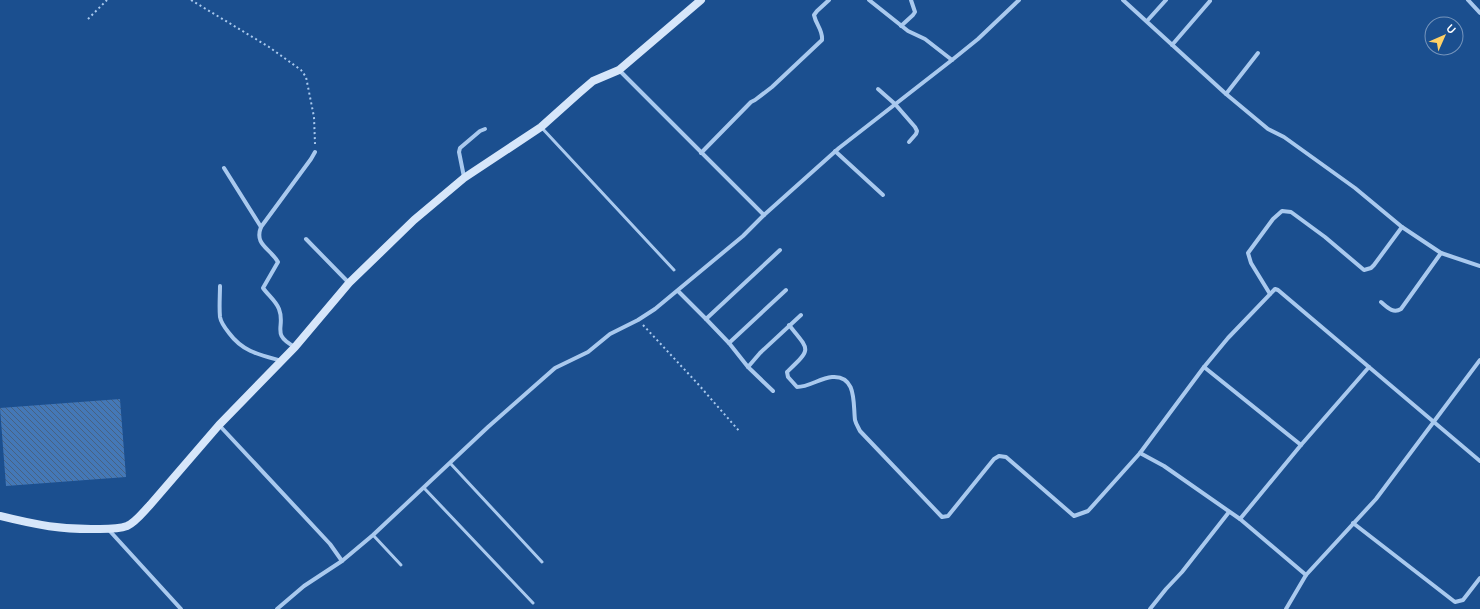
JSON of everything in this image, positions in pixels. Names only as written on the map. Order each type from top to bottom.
[{"type":"street","points":[[0,516],[50,528],[67,530],[107,529],[128,525],[138,518],[219,425],[295,347],[349,283],[414,220],[464,178],[541,127],[593,81],[619,70],[701,0]]},
{"type":"street","points":[[701,153],[751,102],[772,87],[822,40],[821,30],[815,20],[814,15],[816,11],[829,0]]},
{"type":"street","points":[[869,0],[901,26],[925,39],[952,60]]},
{"type":"street","points":[[901,26],[913,16],[915,12],[911,0]]},
{"type":"street","points":[[277,609],[304,586],[342,561],[373,535],[488,427],[556,368],[581,356],[610,334],[656,309],[743,236],[835,151],[952,60],[1019,0]]},
{"type":"street","points":[[1123,0],[1147,20],[1226,94],[1268,129],[1284,137],[1355,188],[1402,227],[1441,253],[1480,266]]},
{"type":"street","points":[[1147,20],[1166,0]]},
{"type":"street","points":[[1468,0],[1480,13]]},
{"type":"street","points":[[1172,44],[1210,1]]},
{"type":"street","points":[[1226,94],[1258,53]]},
{"type":"street","points":[[619,70],[764,215]]},
{"type":"street","points":[[878,89],[895,104],[917,131],[909,142]]},
{"type":"street","points":[[464,178],[459,152],[460,148],[485,128]]},
{"type":"street","points":[[835,151],[883,195]]},
{"type":"street","points":[[295,347],[287,343],[281,336],[279,310],[263,288],[278,262],[258,238],[261,227],[315,152]]},
{"type":"street","points":[[224,168],[261,227]]},
{"type":"street","points":[[1270,294],[1251,263],[1248,253],[1273,219],[1282,211],[1291,212],[1325,236],[1364,270],[1371,268],[1374,265],[1402,227]]},
{"type":"street","points":[[306,239],[349,283]]},
{"type":"street","points":[[706,319],[780,250]]},
{"type":"street","points":[[1381,302],[1393,311],[1398,311],[1401,309],[1441,253]]},
{"type":"street","points":[[220,286],[220,317],[222,324],[233,339],[241,347],[256,354],[282,361]]},
{"type":"street","points":[[789,325],[805,345],[806,350],[804,355],[787,372],[788,377],[797,387],[832,377],[842,378],[849,383],[853,394],[855,422],[860,431],[942,517],[948,516],[994,459],[999,456],[1006,457],[1074,516],[1088,511],[1140,453],[1204,366],[1228,338],[1275,289],[1480,461]]},
{"type":"street","points":[[729,343],[786,290]]},
{"type":"street","points":[[678,291],[729,343],[748,367],[773,391]]},
{"type":"street","points":[[748,367],[760,353],[801,315]]},
{"type":"street","points":[[1286,609],[1306,575],[1376,498],[1480,360]]},
{"type":"street","points":[[1204,366],[1301,445]]},
{"type":"street","points":[[1240,519],[1301,445],[1369,367]]},
{"type":"street","points":[[219,425],[330,544],[342,561]]},
{"type":"street","points":[[1140,453],[1164,466],[1240,519],[1306,575]]},
{"type":"street","points":[[1150,609],[1166,588],[1182,572],[1229,512]]},
{"type":"street","points":[[1353,523],[1455,602],[1463,600],[1480,578]]},
{"type":"street","points":[[107,529],[181,609]]},
{"type":"lane","points":[[541,127],[674,270]]},
{"type":"lane","points":[[450,464],[542,562]]},
{"type":"lane","points":[[424,488],[533,603]]},
{"type":"lane","points":[[373,535],[401,565]]},
{"type":"path","points":[[88,19],[107,0]]},
{"type":"path","points":[[191,0],[269,47],[301,70],[306,77],[314,117],[315,152]]},
{"type":"path","points":[[638,320],[698,384],[740,432]]},
{"type":"building","points":[[120,399],[126,477],[6,486],[0,408]]}]
